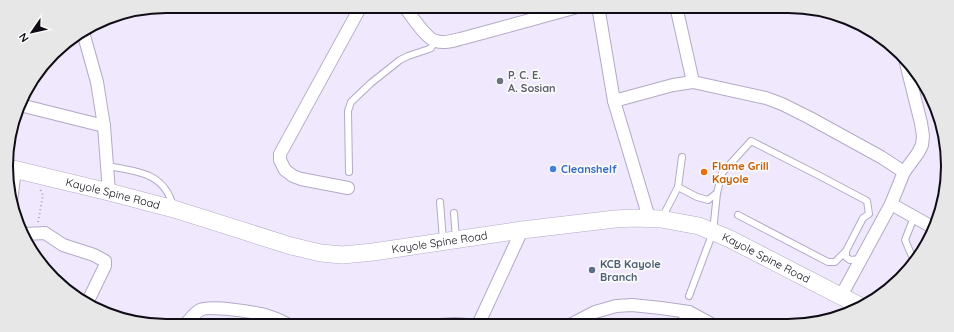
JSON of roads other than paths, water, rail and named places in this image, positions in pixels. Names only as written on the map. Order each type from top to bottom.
[{"type":"main road","name":"Kayole Spine Road","points":[[13,169],[174,209],[291,246],[321,253],[342,254],[373,252],[522,230],[615,219],[655,218],[699,226],[730,239],[854,304]]},
{"type":"street","points":[[348,188],[293,176],[285,170],[280,160],[280,154],[357,13]]},
{"type":"street","points":[[409,13],[426,35],[435,41],[445,42],[555,13]]},
{"type":"street","points":[[599,13],[614,102],[655,218]]},
{"type":"street","points":[[678,13],[693,82]]},
{"type":"street","points":[[84,37],[96,82],[104,126],[109,192]]},
{"type":"street","points":[[841,296],[891,204],[904,172],[922,145],[923,136],[921,123],[908,72]]},
{"type":"street","points":[[614,102],[673,85],[693,82],[766,98],[810,118],[881,157],[904,172]]},
{"type":"street","points":[[25,106],[104,126]]},
{"type":"street","points":[[891,204],[929,225]]},
{"type":"street","points":[[481,319],[522,230]]},
{"type":"street","points":[[29,234],[45,233],[63,245],[94,255],[106,261],[89,299]]},
{"type":"street","points":[[582,319],[595,312],[616,306],[632,305],[688,312],[701,319]]},
{"type":"street","points":[[190,319],[199,310],[208,308],[225,308],[268,316],[275,319]]},
{"type":"street","points":[[685,319],[688,312]]},
{"type":"lane","points":[[349,172],[348,111],[351,102],[371,83],[400,60],[429,49],[435,41]]},
{"type":"lane","points":[[689,296],[713,232],[717,193],[722,173],[751,141],[867,201],[869,214],[863,218],[846,251],[835,262],[828,262],[738,215]]},
{"type":"lane","points":[[655,218],[678,187],[682,157]]},
{"type":"lane","points":[[107,166],[140,172],[155,178],[171,197],[174,209]]},
{"type":"lane","points":[[678,187],[697,197],[708,200],[717,193]]},
{"type":"lane","points":[[440,202],[449,240]]},
{"type":"lane","points":[[449,240],[454,213]]},
{"type":"lane","points":[[912,255],[905,240],[914,217]]},
{"type":"lane","points":[[846,251],[846,256],[850,260],[861,259]]},
{"type":"place","name":"P. C. E. A. Sosian","points":[[500,81]]},
{"type":"place","name":"Cleanshelf","points":[[553,169]]},
{"type":"place","name":"Flame Grill Kayole","points":[[704,172]]},
{"type":"place","name":"KCB Kayole Branch","points":[[592,270]]}]
